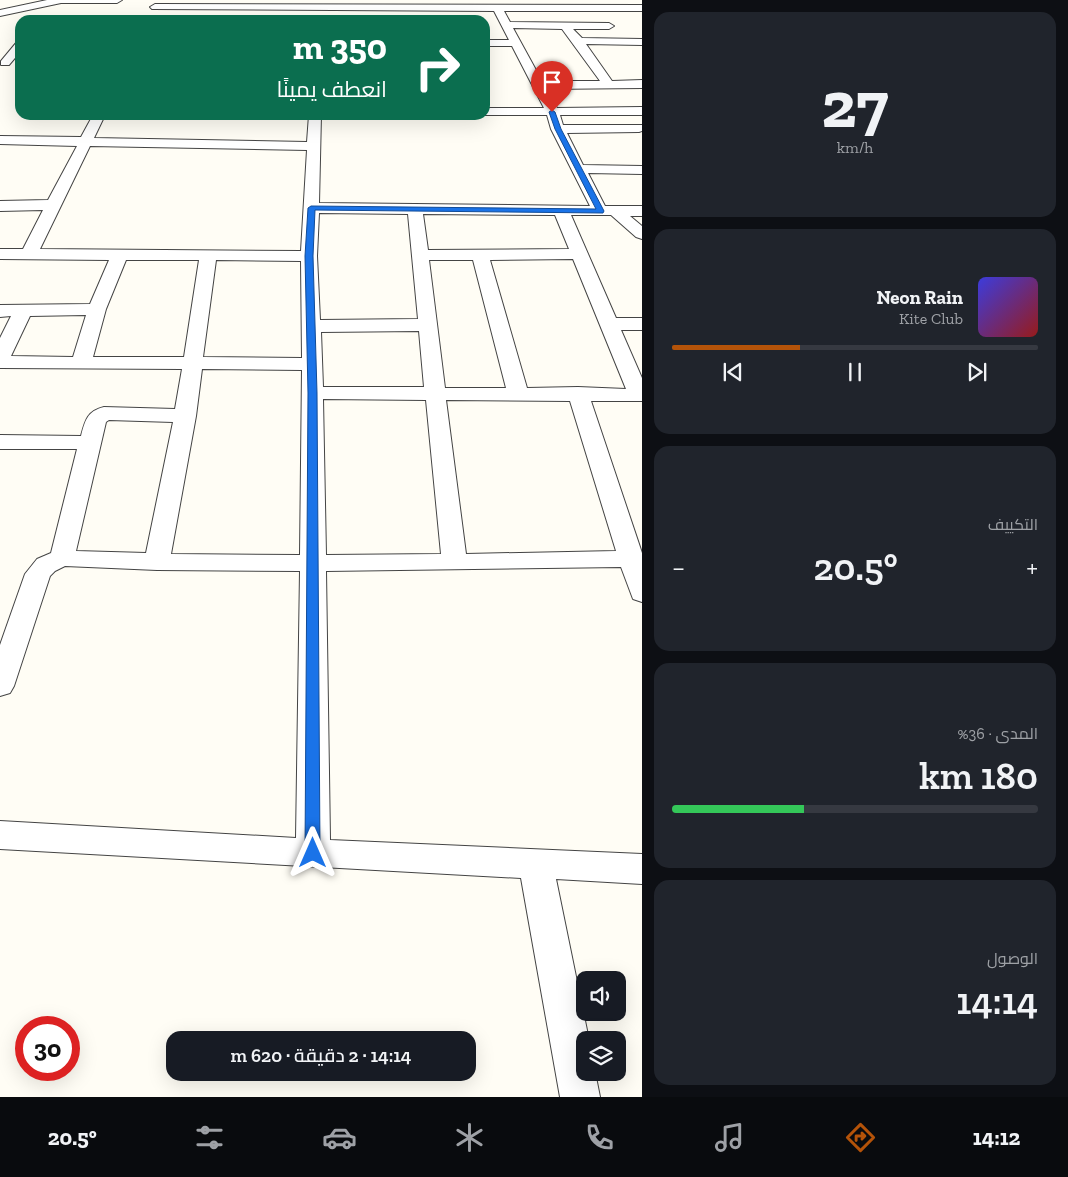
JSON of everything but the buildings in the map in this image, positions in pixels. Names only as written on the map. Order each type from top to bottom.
[{"type":"street","points":[[83,13],[91,0]]},
{"type":"street","points":[[0,13],[58,1],[117,0]]},
{"type":"street","points":[[44,14],[58,1]]},
{"type":"street","points":[[155,7],[211,4],[423,4],[444,9],[498,9],[540,4],[594,4],[642,8]]},
{"type":"street","points":[[594,4],[619,41]]},
{"type":"street","points":[[0,8],[19,8]]},
{"type":"street","points":[[444,9],[447,15]]},
{"type":"street","points":[[498,9],[552,112],[558,129],[578,169],[608,211],[642,234]]},
{"type":"street","points":[[506,25],[609,26]]},
{"type":"street","points":[[565,26],[578,41],[608,84]]},
{"type":"street","points":[[578,41],[642,42]]},
{"type":"street","points":[[490,43],[515,43]]},
{"type":"street","points":[[3,63],[15,50]]},
{"type":"street","points":[[538,85],[642,84]]},
{"type":"street","points":[[628,111],[640,130]]},
{"type":"street","points":[[490,112],[642,111]]},
{"type":"street","points":[[29,254],[97,120]]},
{"type":"street","points":[[313,853],[313,393],[309,256],[314,120]]},
{"type":"street","points":[[558,129],[640,130]]},
{"type":"street","points":[[0,140],[314,146]]},
{"type":"street","points":[[578,169],[642,170]]},
{"type":"street","points":[[0,206],[54,205]]},
{"type":"street","points":[[311,208],[642,211]]},
{"type":"street","points":[[415,210],[454,562]]},
{"type":"street","points":[[313,393],[435,392],[640,395],[561,211]]},
{"type":"street","points":[[0,254],[309,256]]},
{"type":"street","points":[[81,363],[97,309],[120,254]]},
{"type":"street","points":[[420,255],[579,254]]},
{"type":"street","points":[[157,562],[185,416],[208,255]]},
{"type":"street","points":[[480,255],[518,393]]},
{"type":"street","points":[[0,311],[97,309]]},
{"type":"street","points":[[0,358],[23,311]]},
{"type":"street","points":[[609,324],[642,324]]},
{"type":"street","points":[[311,326],[428,325]]},
{"type":"street","points":[[0,362],[312,364]]},
{"type":"street","points":[[578,394],[642,593]]},
{"type":"street","points":[[62,558],[96,419],[104,413],[185,416]]},
{"type":"street","points":[[0,442],[91,443]]},
{"type":"street","points":[[0,686],[38,574],[46,565],[62,558],[157,562],[312,564],[631,559]]},
{"type":"street","points":[[1,839],[642,869]]},
{"type":"street","points":[[536,864],[580,1097]]},
{"type":"route","points":[[313,853],[313,393],[309,256],[311,208],[600,211],[558,129],[552,112]]}]
